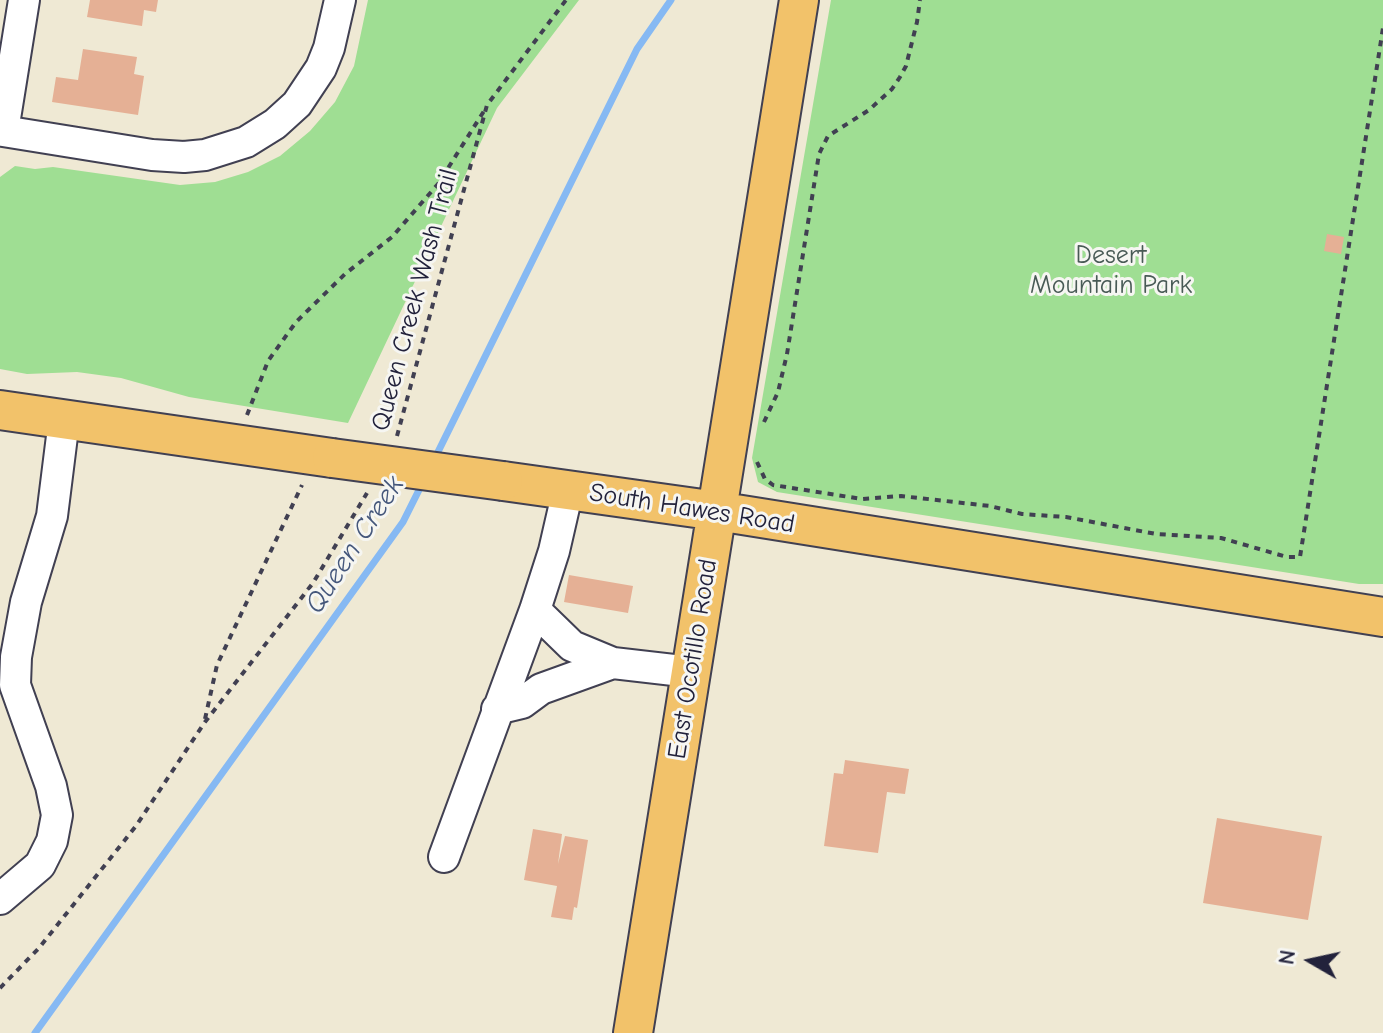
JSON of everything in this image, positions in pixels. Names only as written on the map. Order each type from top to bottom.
[{"type":"main road","name":"East Ocotillo Road","points":[[633,1033],[799,0]]},
{"type":"main road","name":"South Hawes Road","points":[[0,410],[717,511],[1383,617]]},
{"type":"street","points":[[24,0],[3,131],[152,155],[184,157],[226,150],[246,142],[275,124],[297,104],[321,68],[332,38],[340,0]]},
{"type":"street","points":[[0,899],[40,865],[52,841],[57,815],[51,786],[15,685],[16,657],[26,602],[52,516],[64,420]]},
{"type":"street","points":[[444,857],[535,610],[554,551],[568,490]]},
{"type":"street","points":[[535,610],[572,646],[613,663],[691,672]]},
{"type":"street","points":[[497,709],[522,703],[541,689],[613,663]]},
{"type":"path","name":"Queen Creek Wash Trail","points":[[395,446],[487,105],[566,0]]},
{"type":"path","points":[[762,425],[778,392],[785,365],[819,154],[828,136],[869,110],[900,77],[906,66],[920,0]]},
{"type":"path","points":[[759,450],[757,462],[765,479],[773,485],[862,499],[901,496],[990,506],[1022,514],[1066,517],[1156,534],[1221,538],[1287,557],[1300,557],[1346,246],[1383,28]]},
{"type":"path","points":[[237,445],[254,391],[268,361],[296,322],[401,226],[438,184],[487,105]]},
{"type":"path","points":[[205,722],[217,665],[324,457]]},
{"type":"path","points":[[0,988],[39,948],[136,826],[205,722],[313,583],[370,487]]},
{"type":"green space","points":[[368,0],[579,0],[497,108],[348,423],[189,397],[121,378],[77,372],[27,374],[0,369],[0,177],[15,166],[35,169],[53,167],[180,185],[215,182],[248,172],[280,156],[310,131],[335,102],[354,66]]},
{"type":"green space","name":"Desert Mountain Park","points":[[831,0],[1383,0],[1383,584],[1359,584],[777,492],[758,482],[752,458]]},
{"type":"building","points":[[90,0],[158,0],[156,12],[144,10],[142,26],[87,17]]},
{"type":"building","points":[[83,49],[137,57],[134,74],[144,76],[138,115],[52,102],[56,77],[78,80]]},
{"type":"building","points":[[1327,234],[1344,237],[1341,254],[1324,251]]},
{"type":"building","points":[[569,575],[633,586],[628,613],[564,602]]},
{"type":"building","points":[[845,760],[909,769],[905,794],[887,792],[878,853],[824,846],[834,773],[843,774]]},
{"type":"building","points":[[1217,818],[1322,836],[1308,920],[1203,903]]},
{"type":"building","points":[[533,829],[562,834],[558,864],[565,836],[588,840],[577,908],[574,907],[572,920],[551,917],[557,886],[524,880]]},
{"type":"waterway","name":"Queen Creek","points":[[434,460],[637,49],[671,0]]},
{"type":"waterway","name":"Queen Creek","points":[[35,1033],[403,522],[423,482]]}]
